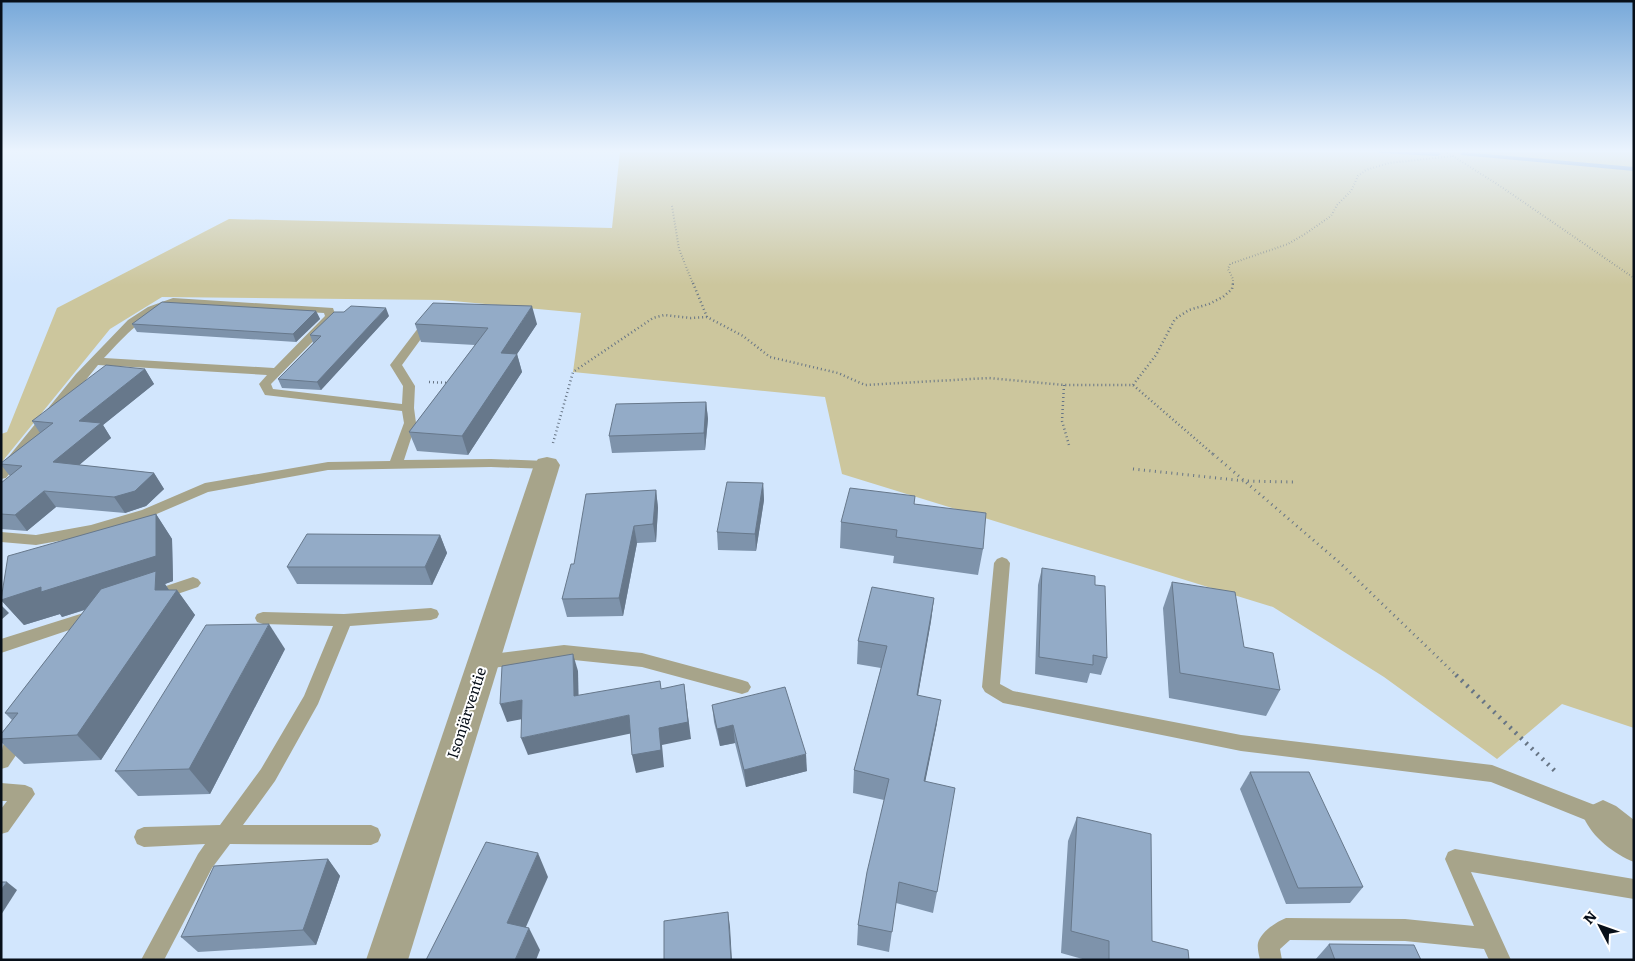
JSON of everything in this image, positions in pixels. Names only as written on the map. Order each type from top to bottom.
[{"type":"street","name":"Isonjärventie","points":[[387,960],[547,465]]},
{"type":"street","points":[[1603,818],[1634,844]]},
{"type":"lane","points":[[1,475],[74,384],[132,322],[152,309],[173,301],[329,310],[332,317],[265,384],[269,392],[408,408]]},
{"type":"lane","points":[[396,464],[410,423],[408,408],[409,386],[396,365],[432,316],[440,315]]},
{"type":"lane","points":[[95,361],[276,372]]},
{"type":"lane","points":[[1,537],[36,540],[92,530],[147,513],[205,488],[328,466],[396,464],[547,465]]},
{"type":"lane","points":[[1002,563],[991,687],[1009,698],[1115,717],[1241,743],[1492,774],[1603,818]]},
{"type":"lane","points":[[140,600],[193,583]]},
{"type":"lane","points":[[1,646],[105,612],[90,636]]},
{"type":"lane","points":[[262,618],[344,620],[431,614]]},
{"type":"lane","points":[[152,960],[205,861],[268,775],[312,699],[344,620]]},
{"type":"lane","points":[[484,662],[564,652],[642,660],[742,687]]},
{"type":"lane","points":[[1,761],[30,722]]},
{"type":"lane","points":[[1,792],[26,794],[1,825]]},
{"type":"lane","points":[[144,837],[224,834],[371,835]]},
{"type":"lane","points":[[1500,960],[1455,859],[1634,889]]},
{"type":"lane","points":[[1272,960],[1268,945],[1286,929],[1405,930],[1491,939]]},
{"type":"path","points":[[1133,385],[1156,355],[1175,319],[1189,310],[1209,304],[1223,297],[1232,289],[1233,279],[1228,269],[1230,264],[1293,241],[1305,234],[1316,224],[1331,216],[1336,204],[1347,196]]},
{"type":"path","points":[[1513,196],[1634,278]]},
{"type":"path","points":[[672,206],[679,249],[707,317]]},
{"type":"path","points":[[547,465],[573,372],[653,318],[664,315],[691,318],[707,317],[743,336],[770,357],[838,372],[865,385],[989,378],[1064,385],[1133,385],[1340,563],[1562,778]]},
{"type":"path","points":[[409,386],[421,382],[456,384]]},
{"type":"path","points":[[1064,385],[1062,421],[1070,445]]},
{"type":"path","points":[[1133,469],[1245,481],[1293,482]]},
{"type":"shaded area","points":[[615,196],[1634,196],[1634,728],[1562,704],[1497,759],[1384,677],[1273,607],[842,474],[825,397],[573,372],[581,313],[442,300],[162,297],[110,329],[1,463],[1,434],[7,432],[57,308],[229,219],[612,228]]},
{"type":"building","points":[[162,302],[316,311],[293,334],[132,324]]},
{"type":"building","points":[[433,303],[532,306],[501,353],[517,354],[462,436],[409,432],[488,328],[415,324]]},
{"type":"building","points":[[351,306],[386,308],[317,382],[278,379],[321,336],[310,335],[334,312],[344,312]]},
{"type":"building","points":[[106,365],[145,369],[79,421],[101,423],[53,462],[154,473],[135,491],[114,497],[44,491],[15,515],[1,514],[1,483],[22,466],[1,463],[53,423],[32,421]]},
{"type":"building","points":[[706,402],[704,433],[609,436],[616,404]]},
{"type":"building","points":[[727,482],[763,483],[755,534],[717,532]]},
{"type":"building","points":[[850,488],[915,496],[914,504],[986,513],[983,549],[896,537],[897,530],[841,522]]},
{"type":"building","points":[[656,490],[653,524],[634,526],[619,598],[562,599],[571,564],[574,564],[586,494]]},
{"type":"building","points":[[156,514],[156,556],[41,592],[41,587],[1,600],[8,556]]},
{"type":"building","points":[[307,534],[440,535],[425,567],[287,567]]},
{"type":"building","points":[[1042,568],[1095,576],[1095,585],[1105,586],[1107,658],[1093,655],[1093,665],[1039,657]]},
{"type":"building","points":[[156,571],[155,590],[177,590],[77,735],[1,739],[1,734],[18,713],[5,713],[101,589]]},
{"type":"building","points":[[1172,582],[1235,592],[1244,647],[1273,653],[1280,690],[1180,673]]},
{"type":"building","points":[[872,587],[934,598],[917,695],[941,700],[924,781],[955,788],[937,892],[899,882],[892,932],[858,925],[867,872],[889,779],[854,770],[887,646],[858,641]]},
{"type":"building","points":[[269,624],[189,769],[115,771],[206,625]]},
{"type":"building","points":[[573,654],[574,696],[660,681],[661,689],[684,684],[688,722],[659,728],[661,750],[632,755],[629,715],[521,738],[522,700],[500,704],[502,666]]},
{"type":"building","points":[[785,687],[806,754],[744,770],[733,725],[717,729],[712,705]]},
{"type":"building","points":[[1250,772],[1309,772],[1363,887],[1298,888]]},
{"type":"building","points":[[1077,817],[1151,834],[1152,941],[1188,950],[1189,960],[1109,960],[1109,941],[1071,931]]},
{"type":"building","points":[[486,842],[538,853],[507,923],[529,928],[515,960],[426,960]]},
{"type":"building","points":[[328,859],[303,930],[181,937],[214,866]]},
{"type":"building","points":[[1,882],[7,882],[1,890]]},
{"type":"building","points":[[728,912],[731,960],[664,960],[664,921]]},
{"type":"building","points":[[1329,944],[1414,945],[1421,960],[1335,960]]}]
